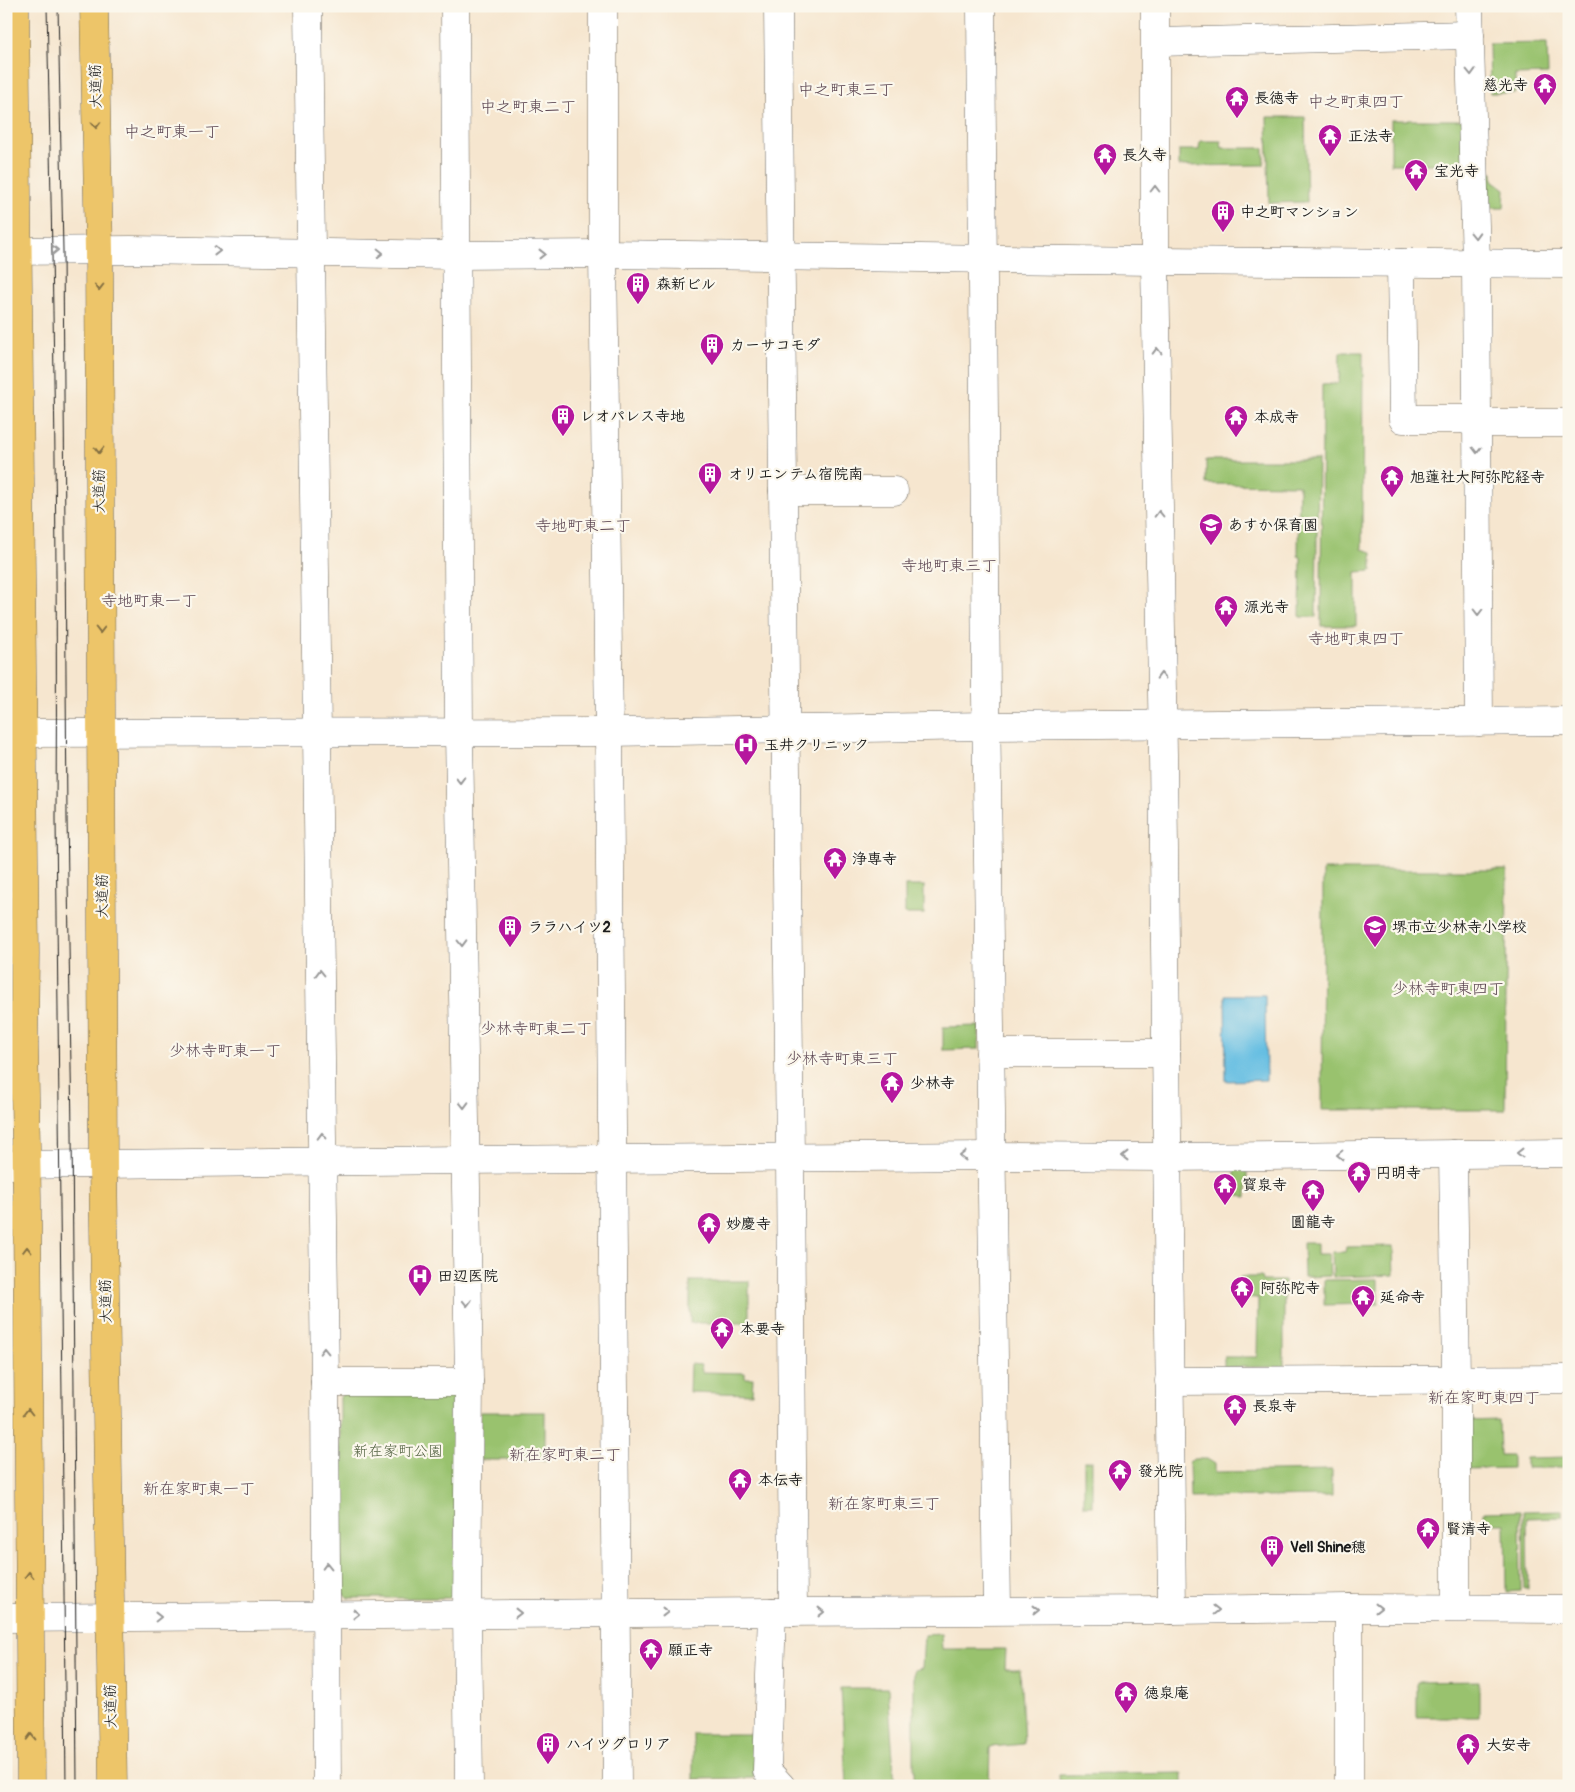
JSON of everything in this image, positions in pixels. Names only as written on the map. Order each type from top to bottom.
[{"type":"main road","points":[[15,6],[12,251],[18,1618],[31,1786]]},
{"type":"main road","name":"大道筋","points":[[94,6],[99,250],[103,1164],[113,1786]]},
{"type":"street","points":[[308,6],[325,1382],[327,1786]]},
{"type":"street","points":[[455,6],[459,732],[469,1382],[467,1614],[469,1786]]},
{"type":"street","points":[[603,6],[603,254],[613,1159],[617,1786]]},
{"type":"street","points":[[778,6],[790,1158],[782,1612],[767,1771],[781,1786]]},
{"type":"street","points":[[981,6],[986,726],[996,1610]]},
{"type":"street","points":[[1155,6],[1155,261],[1172,1610]]},
{"type":"street","points":[[1469,6],[1476,263],[1479,722]]},
{"type":"street","points":[[1156,42],[1470,35]]},
{"type":"street","points":[[12,251],[99,250],[457,255],[603,254],[1569,264]]},
{"type":"street","points":[[1401,263],[1403,419],[1462,419],[1477,423],[1569,423]]},
{"type":"street","points":[[783,491],[894,491]]},
{"type":"street","points":[[14,732],[609,732],[986,726],[1569,721]]},
{"type":"street","points":[[990,1053],[1166,1053]]},
{"type":"street","points":[[16,1165],[465,1160],[1569,1153]]},
{"type":"street","points":[[1453,1154],[1456,1380],[1456,1607]]},
{"type":"street","points":[[1169,1381],[1569,1379]]},
{"type":"street","points":[[325,1382],[469,1382]]},
{"type":"street","points":[[18,1618],[327,1614],[1456,1607],[1569,1609]]},
{"type":"street","points":[[1349,1608],[1349,1786]]},
{"type":"green space","points":[[1547,43],[1548,74],[1515,75],[1515,93],[1490,93],[1489,44]]},
{"type":"green space","points":[[1267,117],[1305,117],[1307,202],[1269,203]]},
{"type":"green space","points":[[1391,120],[1464,120],[1464,164],[1391,164]]},
{"type":"green space","points":[[1200,141],[1221,141],[1222,148],[1264,148],[1264,165],[1179,166],[1179,150],[1199,150]]},
{"type":"green space","points":[[1487,173],[1493,173],[1493,180],[1505,189],[1504,208],[1489,208]]},
{"type":"green space","points":[[1340,352],[1363,352],[1362,549],[1372,552],[1372,571],[1356,572],[1356,626],[1321,626],[1322,384],[1339,383]]},
{"type":"green space","points":[[1206,460],[1318,460],[1316,617],[1300,617],[1301,557],[1298,556],[1299,485],[1206,484]]},
{"type":"green space","points":[[1323,870],[1507,870],[1505,1110],[1322,1110]]},
{"type":"green space","points":[[905,886],[924,886],[924,914],[905,914]]},
{"type":"green space","points":[[979,1026],[979,1049],[943,1050],[943,1027]]},
{"type":"green space","points":[[1235,1166],[1247,1166],[1247,1197],[1239,1196],[1239,1187],[1235,1186]]},
{"type":"green space","points":[[1303,1243],[1317,1243],[1317,1254],[1329,1254],[1330,1276],[1304,1277]]},
{"type":"green space","points":[[1393,1246],[1394,1275],[1333,1277],[1332,1252],[1345,1252],[1346,1247]]},
{"type":"green space","points":[[1240,1277],[1261,1277],[1262,1281],[1284,1281],[1284,1367],[1224,1367],[1224,1357],[1257,1357],[1258,1298],[1239,1297]]},
{"type":"green space","points":[[1378,1279],[1378,1304],[1324,1305],[1324,1280]]},
{"type":"green space","points":[[690,1281],[749,1281],[749,1323],[690,1323]]},
{"type":"green space","points":[[690,1364],[701,1365],[702,1372],[745,1373],[745,1378],[753,1378],[752,1394],[689,1392]]},
{"type":"green space","name":"新在家町公園","points":[[448,1388],[455,1396],[457,1591],[450,1598],[348,1598],[340,1590],[340,1397],[347,1390]]},
{"type":"green space","points":[[480,1412],[545,1412],[545,1460],[480,1460]]},
{"type":"green space","points":[[1499,1420],[1500,1455],[1512,1455],[1512,1468],[1464,1469],[1463,1421]]},
{"type":"green space","points":[[1569,1457],[1569,1468],[1526,1468],[1526,1458]]},
{"type":"green space","points":[[1194,1459],[1207,1459],[1215,1464],[1215,1472],[1332,1470],[1332,1496],[1190,1498],[1189,1462]]},
{"type":"green space","points":[[1084,1461],[1092,1461],[1092,1506],[1084,1506]]},
{"type":"green space","points":[[1562,1510],[1562,1517],[1527,1518],[1528,1589],[1524,1589],[1523,1511]]},
{"type":"green space","points":[[1520,1511],[1521,1591],[1506,1592],[1505,1523],[1484,1523],[1484,1512]]},
{"type":"green space","points":[[941,1634],[942,1649],[1006,1649],[1005,1669],[1020,1669],[1024,1744],[990,1747],[989,1786],[914,1786],[914,1670],[922,1668],[924,1635]]},
{"type":"green space","points":[[1479,1681],[1479,1717],[1417,1717],[1417,1682]]},
{"type":"green space","points":[[841,1688],[888,1688],[895,1786],[846,1786]]},
{"type":"green space","points":[[693,1734],[754,1734],[754,1778],[693,1779]]},
{"type":"green space","points":[[1183,1773],[1183,1786],[1059,1786],[1059,1775]]},
{"type":"water","points":[[1225,995],[1265,995],[1266,1080],[1226,1081]]},
{"type":"tram line","points":[[47,6],[56,514],[56,818],[66,1786]]},
{"type":"tram line","points":[[58,6],[63,250],[77,1786]]},
{"type":"place","name":"慈光寺","points":[[1545,106]]},
{"type":"place","name":"長徳寺","points":[[1237,119]]},
{"type":"place","name":"正法寺","points":[[1330,157]]},
{"type":"place","name":"長久寺","points":[[1105,176]]},
{"type":"place","name":"宝光寺","points":[[1416,192]]},
{"type":"place","name":"中之町マンション","points":[[1223,233]]},
{"type":"place","name":"森新ビル","points":[[638,305]]},
{"type":"place","name":"カーサコモダ","points":[[712,366]]},
{"type":"place","name":"レオパレス寺地","points":[[563,437]]},
{"type":"place","name":"本成寺","points":[[1236,438]]},
{"type":"place","name":"オリエンテム宿院南","points":[[710,495]]},
{"type":"place","name":"旭蓮社大阿弥陀経寺","points":[[1392,498]]},
{"type":"place","name":"あすか保育園","points":[[1211,546]]},
{"type":"place","name":"源光寺","points":[[1226,628]]},
{"type":"place","name":"玉井クリニック","points":[[746,766]]},
{"type":"place","name":"浄専寺","points":[[835,880]]},
{"type":"place","name":"ララハイツ2","points":[[510,948]]},
{"type":"place","name":"堺市立少林寺小学校","points":[[1375,948]]},
{"type":"place","name":"少林寺","points":[[892,1104]]},
{"type":"place","name":"円明寺","points":[[1359,1194]]},
{"type":"place","name":"寳泉寺","points":[[1225,1206]]},
{"type":"place","name":"圓龍寺","points":[[1313,1212]]},
{"type":"place","name":"妙慶寺","points":[[709,1245]]},
{"type":"place","name":"田辺医院","points":[[420,1297]]},
{"type":"place","name":"阿弥陀寺","points":[[1242,1309]]},
{"type":"place","name":"延命寺","points":[[1363,1318]]},
{"type":"place","name":"本要寺","points":[[722,1350]]},
{"type":"place","name":"長泉寺","points":[[1235,1427]]},
{"type":"place","name":"發光院","points":[[1120,1492]]},
{"type":"place","name":"本伝寺","points":[[740,1501]]},
{"type":"place","name":"賢清寺","points":[[1428,1550]]},
{"type":"place","name":"Vell Shine穂","points":[[1272,1568]]},
{"type":"place","name":"願正寺","points":[[651,1671]]},
{"type":"place","name":"徳泉庵","points":[[1126,1714]]},
{"type":"place","name":"ハイツグロリア","points":[[548,1765]]},
{"type":"place","name":"大安寺","points":[[1468,1766]]},
{"type":"district","name":"中之町東三丁","points":[[846,90]]},
{"type":"district","name":"中之町東四丁","points":[[1356,102]]},
{"type":"district","name":"中之町東二丁","points":[[528,107]]},
{"type":"district","name":"中之町東一丁","points":[[172,132]]},
{"type":"district","name":"寺地町東二丁","points":[[583,526]]},
{"type":"district","name":"寺地町東三丁","points":[[949,566]]},
{"type":"district","name":"寺地町東一丁","points":[[149,601]]},
{"type":"district","name":"寺地町東四丁","points":[[1356,639]]},
{"type":"district","name":"少林寺町東四丁","points":[[1448,989]]},
{"type":"district","name":"少林寺町東二丁","points":[[536,1029]]},
{"type":"district","name":"少林寺町東一丁","points":[[225,1051]]},
{"type":"district","name":"少林寺町東三丁","points":[[842,1059]]},
{"type":"district","name":"新在家町東四丁","points":[[1484,1398]]},
{"type":"district","name":"新在家町東二丁","points":[[565,1455]]},
{"type":"district","name":"新在家町東一丁","points":[[199,1489]]},
{"type":"district","name":"新在家町東三丁","points":[[884,1504]]}]
